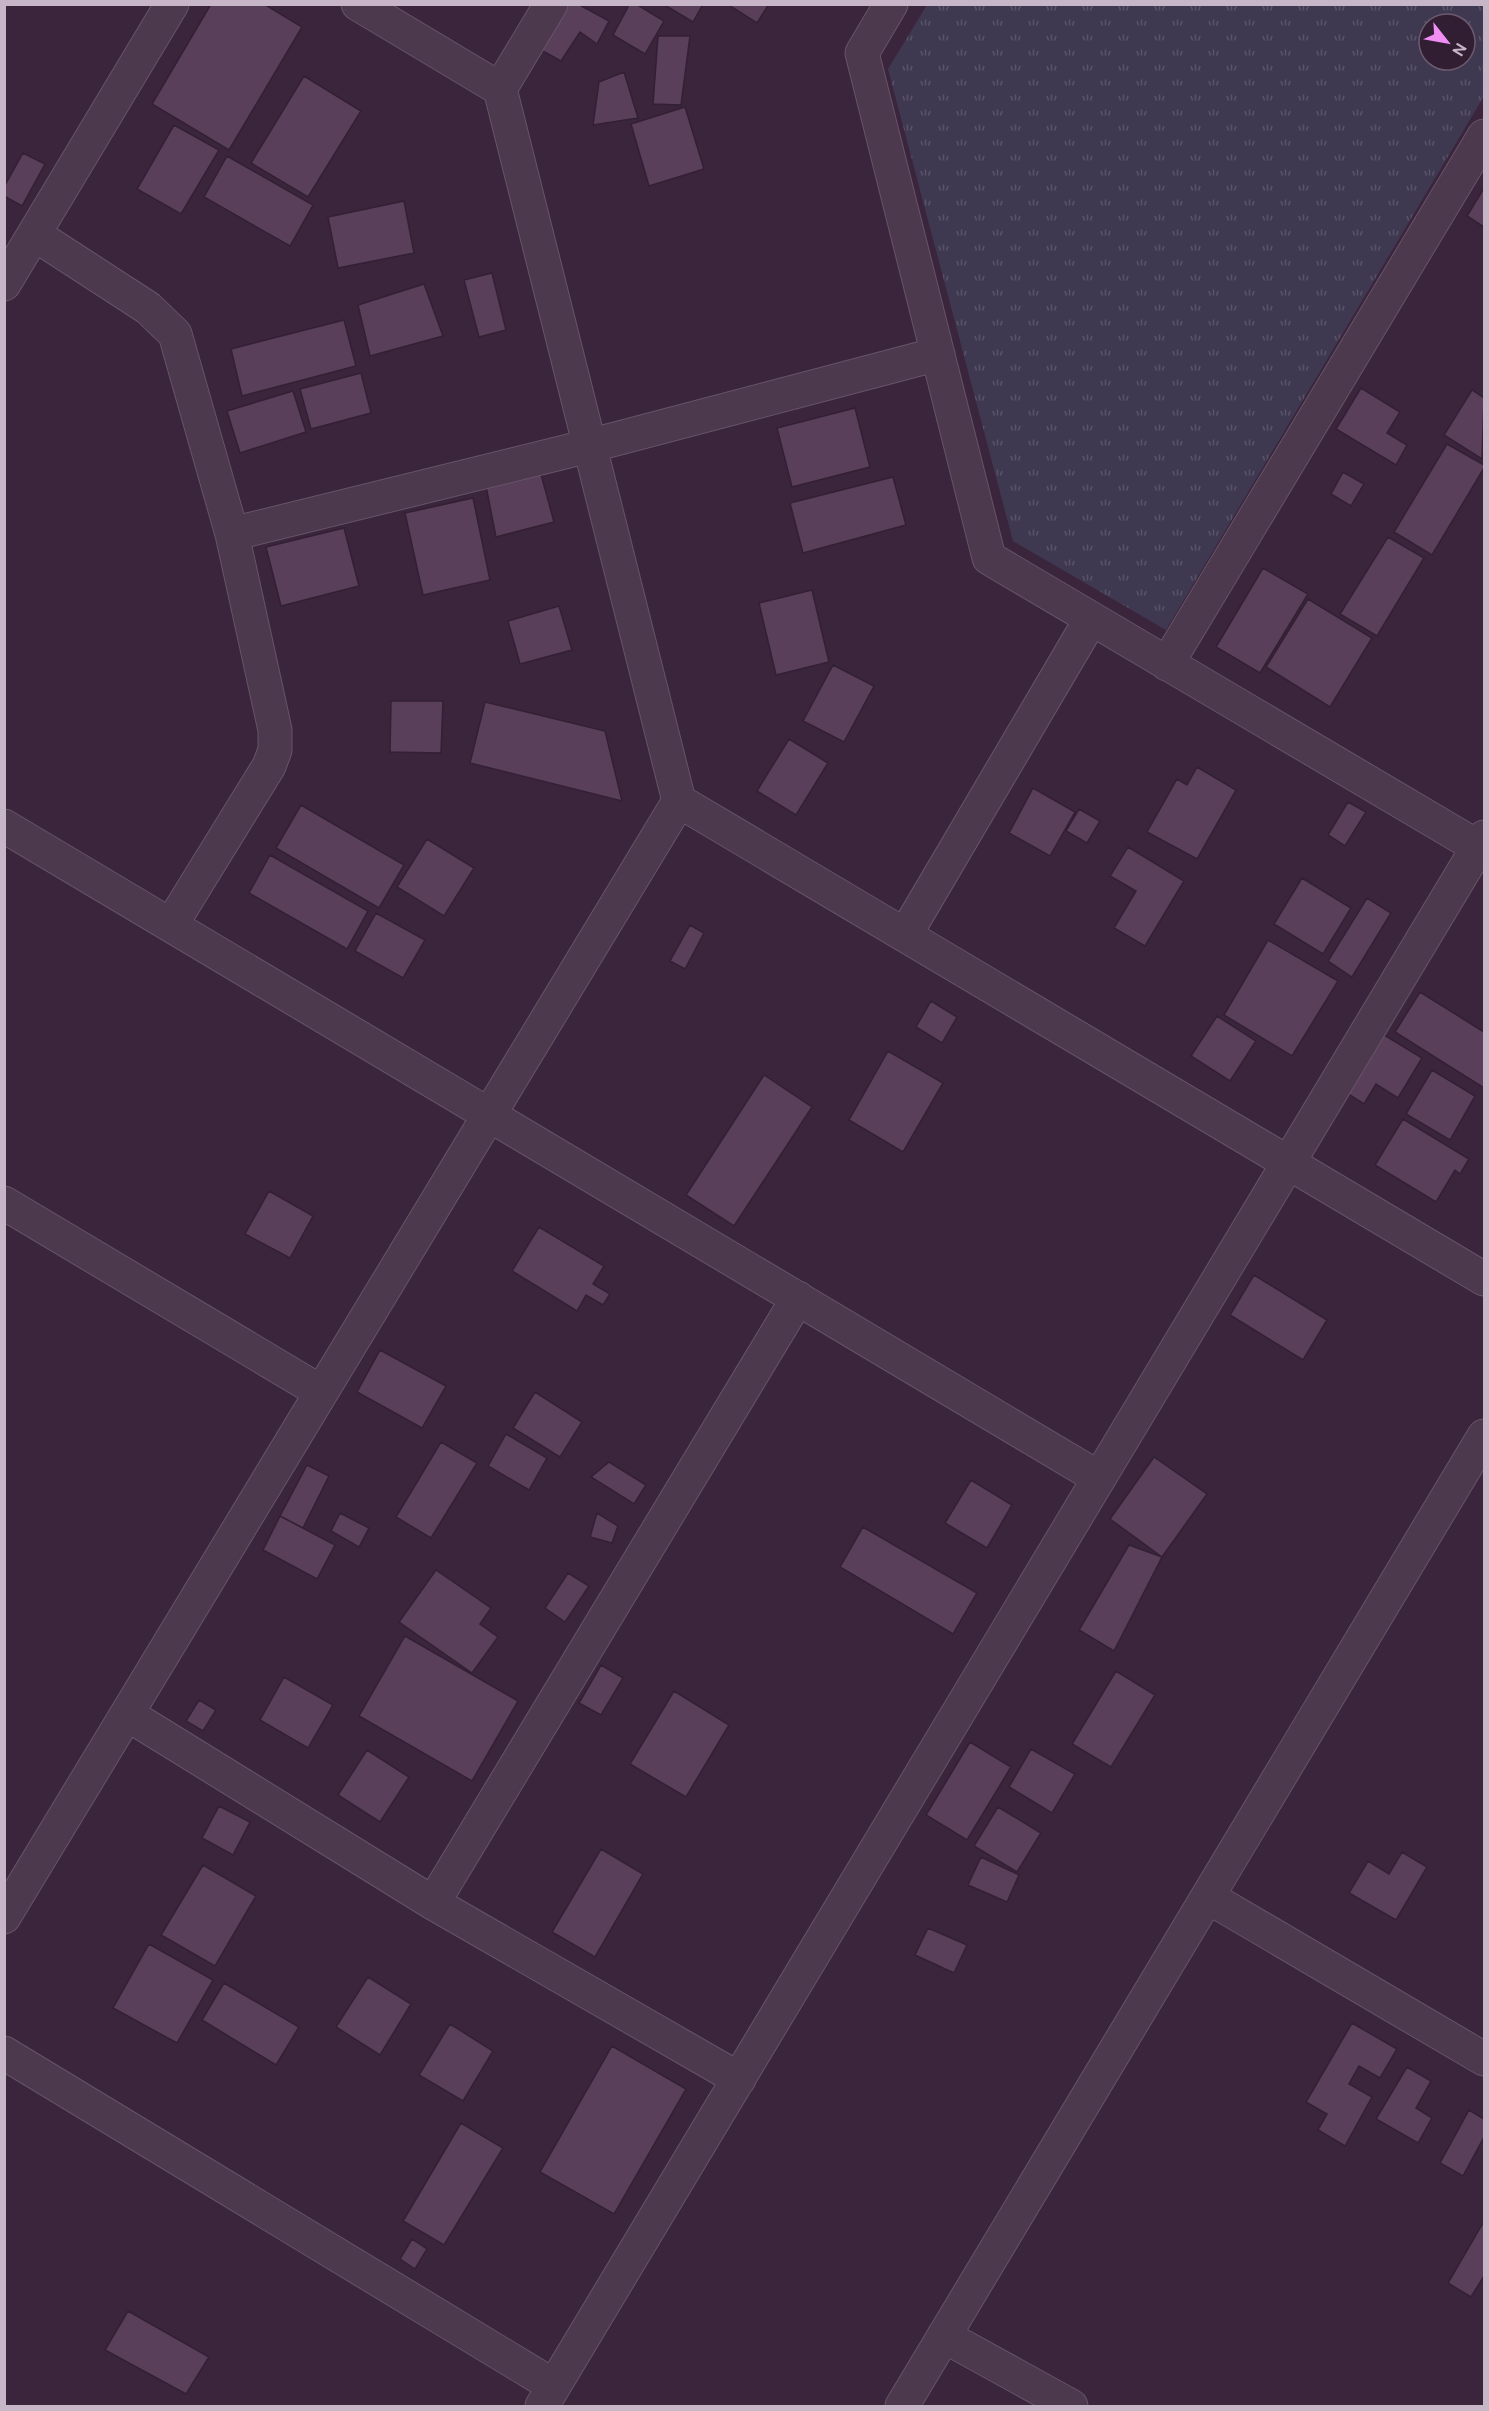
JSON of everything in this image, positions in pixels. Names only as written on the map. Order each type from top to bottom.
[{"type":"street","points":[[4,284],[172,4]]},
{"type":"street","points":[[358,4],[500,89]]},
{"type":"street","points":[[551,4],[500,89],[679,801],[1485,1279]]},
{"type":"street","points":[[4,2054],[548,2396],[1481,842],[1167,663],[989,558],[862,53],[891,4]]},
{"type":"street","points":[[1167,663],[1485,136]]},
{"type":"street","points":[[34,234],[148,308],[175,333],[232,534],[275,730],[274,750],[269,766],[171,925]]},
{"type":"street","points":[[232,534],[589,446],[938,354]]},
{"type":"street","points":[[905,934],[1091,619]]},
{"type":"street","points":[[4,1917],[679,801]]},
{"type":"street","points":[[4,826],[1099,1478]]},
{"type":"street","points":[[4,1203],[321,1392]]},
{"type":"street","points":[[433,1903],[798,1298]]},
{"type":"street","points":[[902,2406],[1485,1436]]},
{"type":"street","points":[[127,1714],[433,1903],[739,2079]]},
{"type":"street","points":[[1208,1897],[1484,2056]]},
{"type":"street","points":[[944,2336],[1071,2406]]},
{"type":"green space","points":[[927,5],[1484,5],[1484,96],[1166,630],[1013,541],[888,69]]},
{"type":"building","points":[[211,4],[264,4],[302,27],[229,150],[152,104]]},
{"type":"building","points":[[569,4],[578,4],[609,21],[597,44],[580,32],[561,61],[541,50]]},
{"type":"building","points":[[625,4],[636,4],[664,21],[645,54],[613,35],[628,7]]},
{"type":"building","points":[[663,4],[703,4],[693,22]]},
{"type":"building","points":[[727,4],[769,4],[757,23]]},
{"type":"building","points":[[658,36],[690,36],[681,105],[653,104]]},
{"type":"building","points":[[624,72],[638,118],[593,125],[599,82]]},
{"type":"building","points":[[304,76],[361,111],[308,197],[251,163]]},
{"type":"building","points":[[685,107],[704,169],[649,186],[631,124]]},
{"type":"building","points":[[174,125],[219,150],[181,214],[137,189]]},
{"type":"building","points":[[23,153],[45,164],[22,206],[4,196],[4,187]]},
{"type":"building","points":[[227,156],[313,205],[290,246],[204,197]]},
{"type":"building","points":[[1484,188],[1484,227],[1467,216]]},
{"type":"building","points":[[404,201],[414,253],[338,268],[328,217]]},
{"type":"building","points":[[492,273],[506,330],[479,337],[464,280]]},
{"type":"building","points":[[424,284],[443,336],[370,356],[358,305]]},
{"type":"building","points":[[344,320],[356,366],[242,396],[231,349]]},
{"type":"building","points":[[361,373],[371,413],[311,429],[300,389]]},
{"type":"building","points":[[1361,388],[1400,412],[1387,433],[1407,445],[1396,465],[1336,429]]},
{"type":"building","points":[[1472,390],[1484,398],[1482,459],[1444,435]]},
{"type":"building","points":[[293,391],[306,432],[240,453],[227,411]]},
{"type":"building","points":[[855,408],[870,467],[792,487],[777,428]]},
{"type":"building","points":[[1447,444],[1484,465],[1484,468],[1432,555],[1394,532]]},
{"type":"building","points":[[539,467],[554,522],[496,537],[485,481]]},
{"type":"building","points":[[1343,472],[1364,484],[1351,506],[1331,494]]},
{"type":"building","points":[[893,477],[906,525],[803,553],[790,503]]},
{"type":"building","points":[[473,498],[490,580],[423,595],[405,513]]},
{"type":"building","points":[[344,528],[359,586],[281,606],[266,547]]},
{"type":"building","points":[[1388,537],[1424,558],[1377,636],[1340,614]]},
{"type":"building","points":[[1263,568],[1308,594],[1260,673],[1216,647]]},
{"type":"building","points":[[812,590],[829,662],[776,675],[759,603]]},
{"type":"building","points":[[1308,599],[1372,638],[1330,707],[1266,667]]},
{"type":"building","points":[[559,606],[572,650],[520,664],[508,621]]},
{"type":"building","points":[[833,665],[874,686],[844,742],[803,721]]},
{"type":"building","points":[[391,701],[443,701],[441,753],[390,752]]},
{"type":"building","points":[[485,702],[605,731],[622,801],[470,763]]},
{"type":"building","points":[[789,739],[828,763],[796,815],[757,791]]},
{"type":"building","points":[[1197,767],[1236,790],[1197,859],[1147,832],[1177,779],[1187,785]]},
{"type":"building","points":[[1033,788],[1075,812],[1050,856],[1009,833]]},
{"type":"building","points":[[1348,802],[1366,812],[1345,846],[1328,835]]},
{"type":"building","points":[[301,805],[404,865],[379,908],[276,848]]},
{"type":"building","points":[[1079,809],[1100,821],[1087,843],[1066,831]]},
{"type":"building","points":[[427,839],[474,868],[444,916],[397,887]]},
{"type":"building","points":[[1128,847],[1184,881],[1145,946],[1114,928],[1136,891],[1110,876]]},
{"type":"building","points":[[270,855],[368,911],[347,949],[249,893]]},
{"type":"building","points":[[1302,878],[1351,908],[1323,954],[1274,924]]},
{"type":"building","points":[[1367,898],[1391,913],[1352,977],[1328,961]]},
{"type":"building","points":[[376,913],[425,940],[403,978],[355,951]]},
{"type":"building","points":[[690,925],[704,933],[685,969],[670,961]]},
{"type":"building","points":[[1268,940],[1338,981],[1292,1056],[1224,1015]]},
{"type":"building","points":[[1420,992],[1484,1032],[1484,1088],[1395,1032]]},
{"type":"building","points":[[931,1001],[957,1017],[942,1043],[916,1027]]},
{"type":"building","points":[[1217,1016],[1256,1041],[1230,1081],[1191,1056]]},
{"type":"building","points":[[1381,1033],[1422,1058],[1398,1098],[1376,1084],[1364,1104],[1345,1092]]},
{"type":"building","points":[[888,1051],[943,1083],[903,1152],[849,1120]]},
{"type":"building","points":[[1432,1070],[1475,1096],[1450,1140],[1406,1114]]},
{"type":"building","points":[[764,1075],[812,1107],[734,1226],[686,1195]]},
{"type":"building","points":[[1403,1119],[1469,1159],[1460,1174],[1455,1170],[1436,1202],[1375,1165]]},
{"type":"building","points":[[269,1191],[313,1216],[290,1258],[245,1234]]},
{"type":"building","points":[[539,1227],[604,1266],[593,1284],[610,1294],[603,1305],[586,1295],[577,1311],[512,1271]]},
{"type":"building","points":[[1254,1275],[1327,1320],[1303,1360],[1230,1315]]},
{"type":"building","points":[[380,1350],[446,1386],[422,1428],[357,1392]]},
{"type":"building","points":[[535,1392],[582,1422],[560,1457],[513,1428]]},
{"type":"building","points":[[506,1434],[547,1458],[529,1490],[488,1466]]},
{"type":"building","points":[[441,1442],[477,1463],[431,1538],[396,1517]]},
{"type":"building","points":[[1154,1457],[1207,1494],[1162,1557],[1110,1519]]},
{"type":"building","points":[[609,1462],[646,1485],[634,1504],[591,1477]]},
{"type":"building","points":[[307,1465],[329,1476],[303,1528],[280,1516]]},
{"type":"building","points":[[971,1480],[1012,1505],[987,1548],[945,1523]]},
{"type":"building","points":[[340,1513],[369,1528],[359,1547],[331,1531]]},
{"type":"building","points":[[597,1513],[618,1526],[612,1543],[590,1537]]},
{"type":"building","points":[[280,1516],[335,1545],[317,1579],[263,1550]]},
{"type":"building","points":[[863,1527],[977,1593],[953,1634],[840,1567]]},
{"type":"building","points":[[1129,1545],[1162,1557],[1114,1651],[1079,1630]]},
{"type":"building","points":[[436,1570],[491,1608],[480,1624],[498,1637],[472,1673],[399,1622]]},
{"type":"building","points":[[568,1573],[589,1586],[565,1622],[545,1608]]},
{"type":"building","points":[[405,1636],[518,1701],[472,1781],[359,1716]]},
{"type":"building","points":[[601,1665],[623,1678],[601,1715],[579,1703]]},
{"type":"building","points":[[1116,1671],[1155,1695],[1111,1767],[1072,1744]]},
{"type":"building","points":[[284,1677],[333,1705],[308,1748],[260,1720]]},
{"type":"building","points":[[674,1691],[729,1725],[686,1797],[630,1764]]},
{"type":"building","points":[[199,1700],[216,1710],[203,1731],[186,1721]]},
{"type":"building","points":[[970,1742],[1011,1767],[967,1840],[926,1815]]},
{"type":"building","points":[[1031,1749],[1075,1774],[1052,1813],[1009,1787]]},
{"type":"building","points":[[367,1750],[409,1777],[380,1822],[338,1795]]},
{"type":"building","points":[[219,1806],[250,1822],[233,1855],[202,1838]]},
{"type":"building","points":[[998,1807],[1041,1833],[1017,1872],[974,1846]]},
{"type":"building","points":[[601,1849],[643,1874],[595,1957],[552,1932]]},
{"type":"building","points":[[1402,1852],[1427,1867],[1396,1920],[1349,1893],[1368,1861],[1389,1874]]},
{"type":"building","points":[[981,1857],[1019,1875],[1007,1902],[968,1885]]},
{"type":"building","points":[[203,1865],[256,1896],[215,1966],[161,1935]]},
{"type":"building","points":[[928,1928],[967,1945],[954,1973],[915,1955]]},
{"type":"building","points":[[149,1944],[213,1980],[177,2043],[113,2008]]},
{"type":"building","points":[[368,1977],[411,2004],[380,2055],[336,2027]]},
{"type":"building","points":[[224,1983],[299,2027],[276,2065],[202,2020]]},
{"type":"building","points":[[1352,2023],[1397,2049],[1380,2078],[1359,2066],[1349,2084],[1372,2097],[1345,2146],[1318,2130],[1327,2114],[1306,2102]]},
{"type":"building","points":[[450,2024],[493,2051],[463,2101],[419,2075]]},
{"type":"building","points":[[612,2046],[686,2089],[614,2214],[540,2172]]},
{"type":"building","points":[[1407,2067],[1431,2081],[1416,2108],[1432,2118],[1418,2143],[1376,2119]]},
{"type":"building","points":[[1469,2110],[1484,2119],[1484,2137],[1463,2176],[1440,2163]]},
{"type":"building","points":[[461,2123],[503,2148],[444,2245],[403,2221]]},
{"type":"building","points":[[1484,2221],[1484,2276],[1471,2297],[1448,2283]]},
{"type":"building","points":[[412,2239],[427,2249],[415,2269],[400,2259]]},
{"type":"building","points":[[128,2311],[209,2357],[186,2394],[105,2350]]}]
